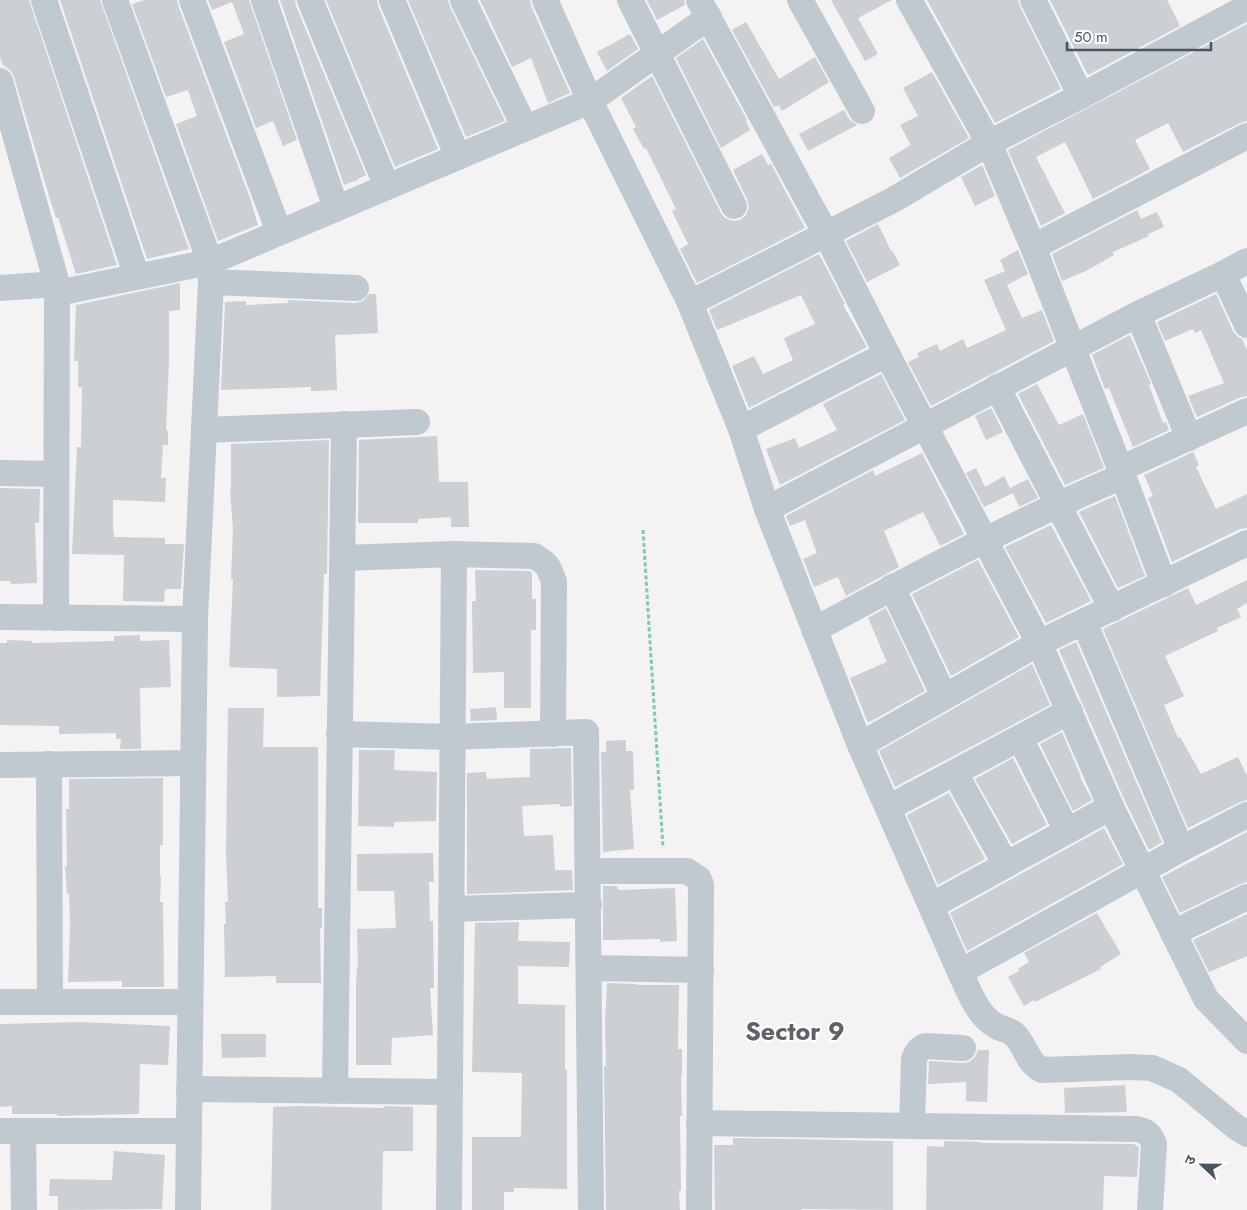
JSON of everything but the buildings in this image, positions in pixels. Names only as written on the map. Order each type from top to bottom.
[{"type":"street","points":[[44,0],[137,277]]},
{"type":"street","points":[[115,0],[211,272],[194,619],[188,1210]]},
{"type":"street","points":[[192,0],[279,232]]},
{"type":"street","points":[[264,0],[336,208]]},
{"type":"street","points":[[310,0],[387,187]]},
{"type":"street","points":[[392,0],[458,157]]},
{"type":"street","points":[[463,0],[525,128]]},
{"type":"street","points":[[544,0],[590,101],[690,303],[741,430],[767,509],[860,745],[960,972],[977,1006],[984,1016],[996,1026],[1014,1034],[1034,1066],[1042,1070],[1152,1068],[1178,1080],[1197,1093],[1236,1128],[1247,1134]]},
{"type":"street","points":[[630,0],[734,206]]},
{"type":"street","points":[[800,0],[862,111]]},
{"type":"street","points":[[909,0],[989,143],[1122,473],[1164,584]]},
{"type":"street","points":[[1033,0],[1082,96]]},
{"type":"street","points":[[690,303],[893,200],[989,143],[1082,96],[1247,7]]},
{"type":"street","points":[[211,272],[279,232],[590,101],[657,53],[704,9],[826,234],[886,354],[1039,643],[1112,807],[1206,999],[1247,1042]]},
{"type":"street","points":[[0,80],[57,289],[56,618]]},
{"type":"street","points":[[1032,247],[1247,136]]},
{"type":"street","points":[[767,509],[1072,348],[1247,261]]},
{"type":"street","points":[[0,288],[57,289],[137,277],[211,272],[356,288]]},
{"type":"street","points":[[1223,274],[1247,325]]},
{"type":"street","points":[[1138,314],[1189,438]]},
{"type":"street","points":[[741,430],[886,354]]},
{"type":"street","points":[[997,387],[1112,609]]},
{"type":"street","points":[[814,630],[892,587],[1247,410]]},
{"type":"street","points":[[204,430],[417,422]]},
{"type":"street","points":[[335,1091],[344,424]]},
{"type":"street","points":[[0,473],[56,474]]},
{"type":"street","points":[[860,745],[1039,643],[1247,543]]},
{"type":"street","points":[[343,558],[454,554],[534,556],[546,562],[554,582],[553,734]]},
{"type":"street","points":[[449,1210],[454,554]]},
{"type":"street","points":[[892,587],[944,696]]},
{"type":"street","points":[[0,617],[194,619]]},
{"type":"street","points":[[1084,622],[1182,849]]},
{"type":"street","points":[[888,808],[1070,711]]},
{"type":"street","points":[[339,734],[452,737],[586,732],[590,968],[591,1210]]},
{"type":"street","points":[[1020,738],[1067,831]]},
{"type":"street","points":[[0,765],[193,763]]},
{"type":"street","points":[[49,764],[50,1002]]},
{"type":"street","points":[[955,772],[1006,865]]},
{"type":"street","points":[[931,906],[1112,807]]},
{"type":"street","points":[[960,972],[1142,870],[1247,815]]},
{"type":"street","points":[[588,871],[687,870],[699,879],[701,885],[699,1210]]},
{"type":"street","points":[[1173,933],[1247,897]]},
{"type":"street","points":[[451,909],[589,905]]},
{"type":"street","points":[[590,968],[701,970]]},
{"type":"street","points":[[0,1002],[190,1002]]},
{"type":"street","points":[[912,1126],[914,1059],[916,1054],[922,1047],[926,1046],[963,1048]]},
{"type":"street","points":[[189,1089],[450,1092]]},
{"type":"street","points":[[699,1123],[1136,1129],[1146,1131],[1151,1136],[1154,1144],[1150,1210]]},
{"type":"street","points":[[24,1210],[12,1131],[189,1132]]},
{"type":"path","points":[[643,530],[664,871]]},
{"type":"district","name":"Sector 9","points":[[795,1031]]}]
